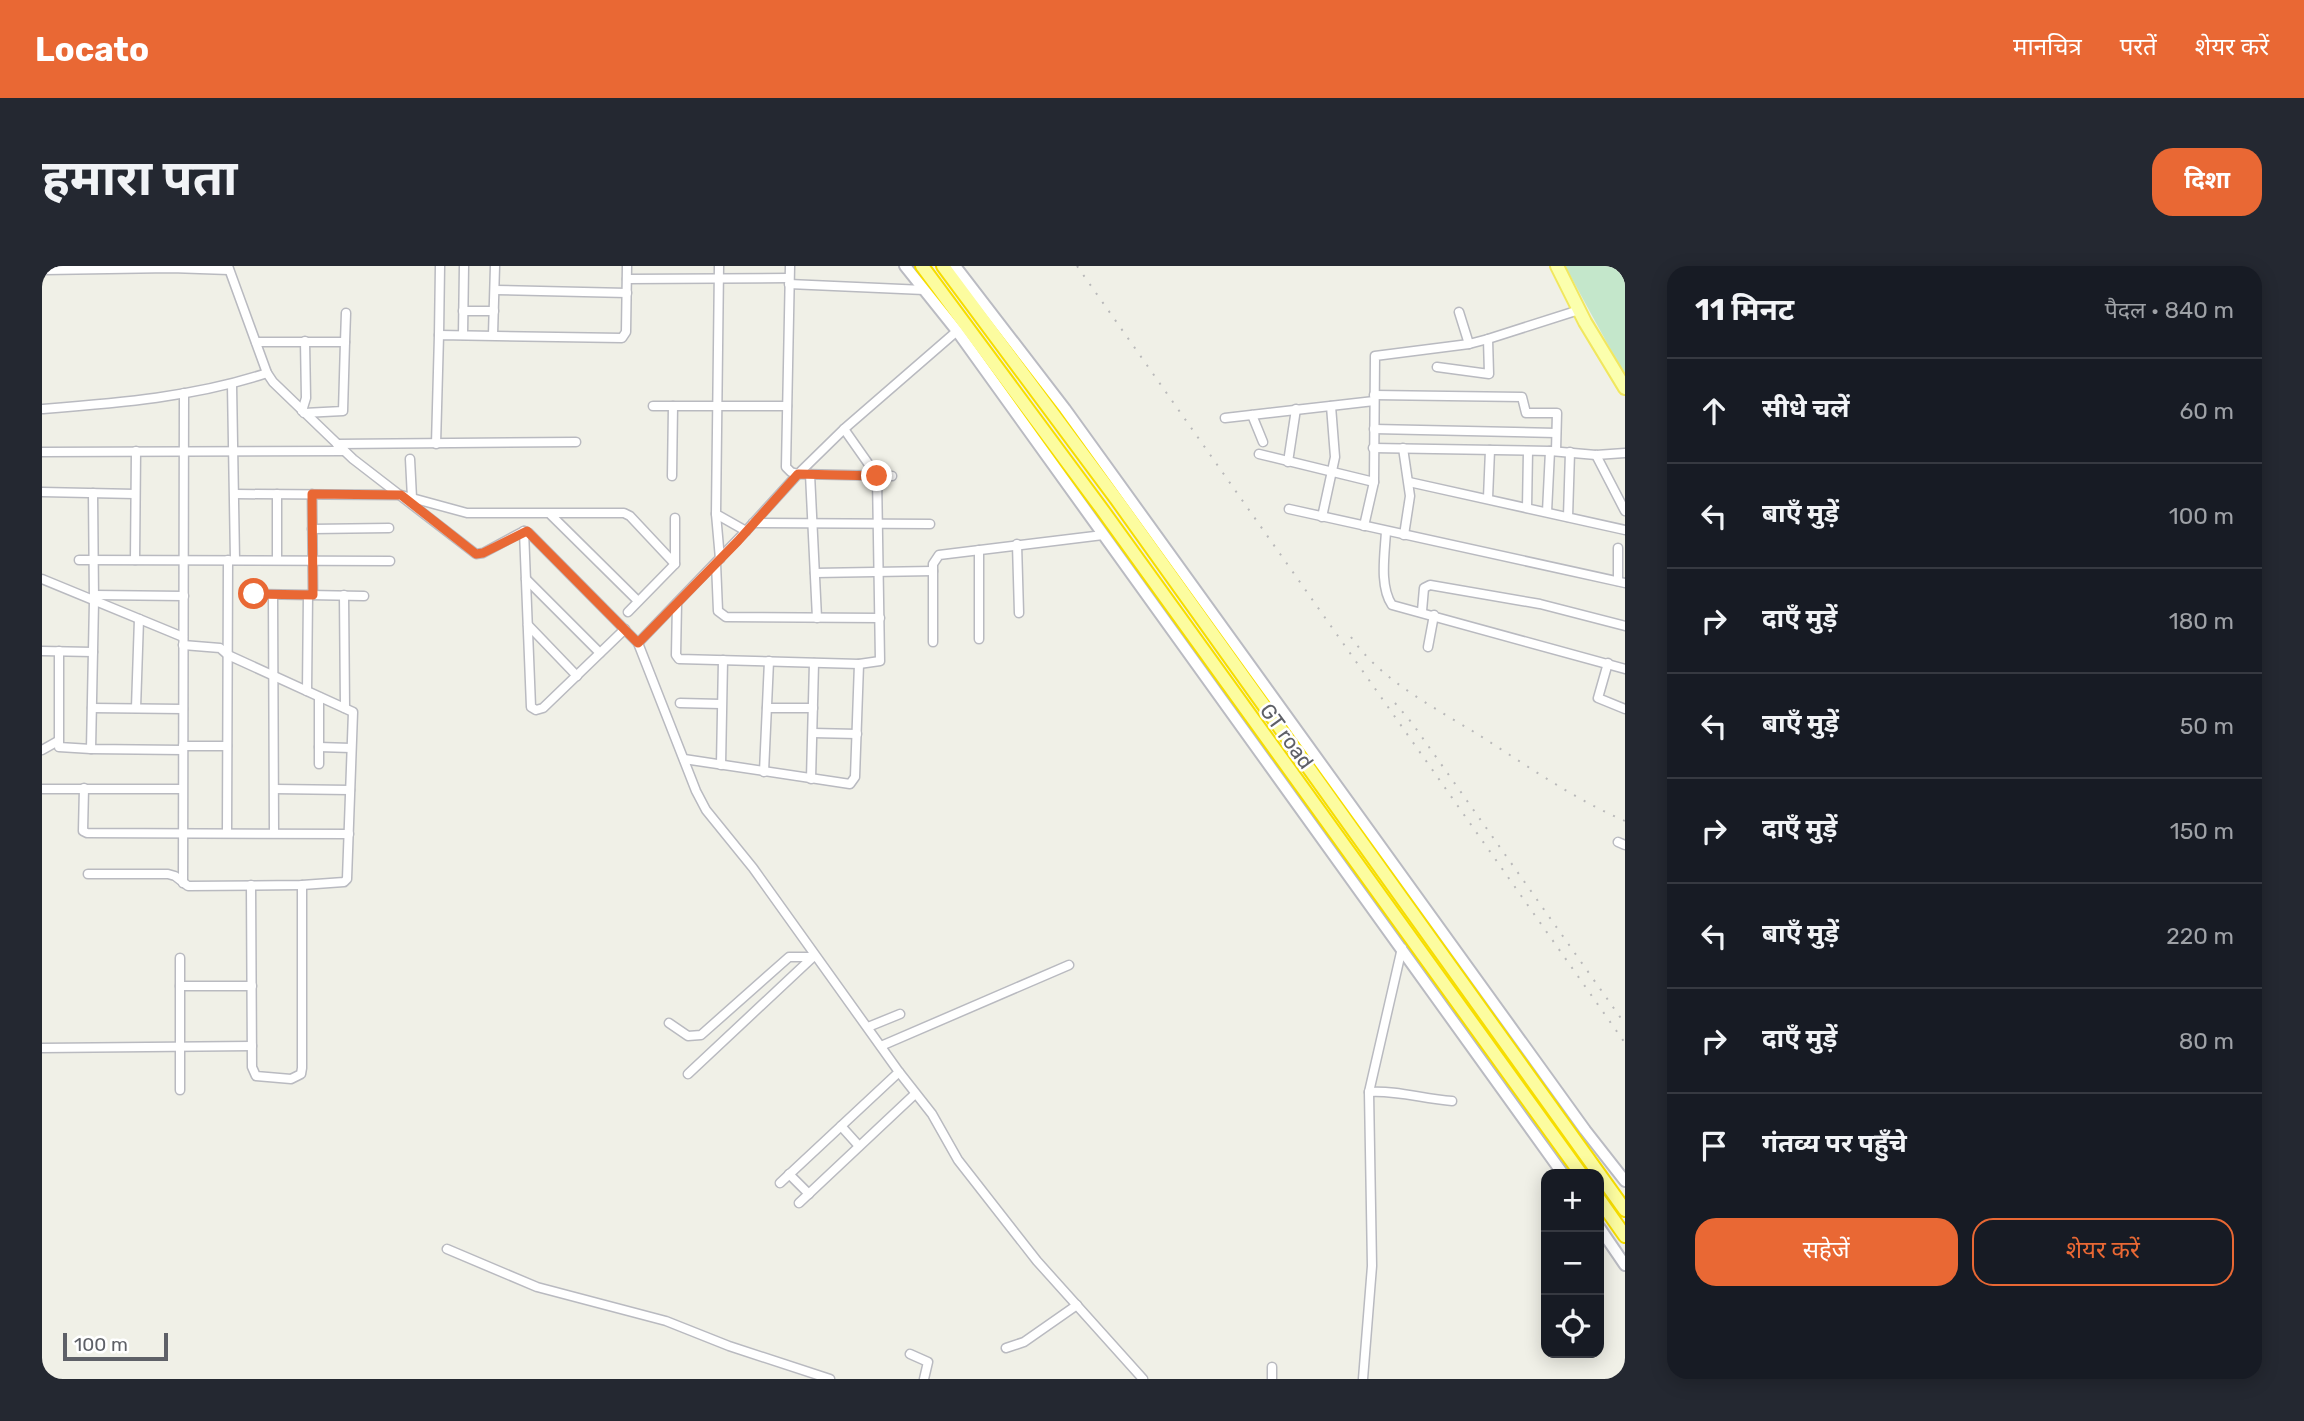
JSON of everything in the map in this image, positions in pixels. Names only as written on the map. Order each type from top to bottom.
[{"type":"highway","name":"GT road","points":[[922,266],[1101,508],[1577,1169]]},
{"type":"highway","name":"GT road","points":[[943,266],[1117,500],[1625,1210]]},
{"type":"highway","points":[[1604,1206],[1625,1236]]},
{"type":"main road","points":[[905,266],[957,331],[1559,1169]]},
{"type":"main road","points":[[954,266],[1065,409],[1585,1130],[1625,1181]]},
{"type":"main road","points":[[1557,266],[1579,310],[1625,388]]},
{"type":"main road","points":[[1602,1232],[1625,1265]]},
{"type":"street","points":[[436,444],[440,266]]},
{"type":"street","points":[[463,335],[464,266]]},
{"type":"street","points":[[493,335],[495,266]]},
{"type":"street","points":[[439,335],[622,338],[626,332],[627,266]]},
{"type":"street","points":[[719,266],[716,513],[718,611],[722,616],[880,618]]},
{"type":"street","points":[[790,266],[786,467],[798,474],[892,476]]},
{"type":"street","points":[[42,267],[46,270],[228,268],[267,373],[344,452],[476,554],[483,553],[524,531]]},
{"type":"street","points":[[627,279],[789,281],[923,290]]},
{"type":"street","points":[[495,290],[627,293]]},
{"type":"street","points":[[1364,526],[1374,482],[1375,356],[1469,344],[1579,310]]},
{"type":"street","points":[[463,311],[494,312]]},
{"type":"street","points":[[1459,312],[1469,344]]},
{"type":"street","points":[[303,412],[343,411],[346,313]]},
{"type":"street","points":[[638,643],[844,429],[957,331]]},
{"type":"street","points":[[1437,368],[1489,374],[1488,339]]},
{"type":"street","points":[[303,412],[306,398],[305,341]]},
{"type":"street","points":[[256,342],[345,342]]},
{"type":"street","points":[[42,409],[115,403],[184,393],[232,384],[267,373]]},
{"type":"street","points":[[227,833],[231,560],[235,494],[232,384]]},
{"type":"street","points":[[183,883],[184,393]]},
{"type":"street","points":[[1225,418],[1331,406],[1374,398],[1522,397],[1526,413],[1557,413],[1547,512]]},
{"type":"street","points":[[653,406],[787,406]]},
{"type":"street","points":[[672,476],[673,406]]},
{"type":"street","points":[[1322,517],[1335,449],[1331,406]]},
{"type":"street","points":[[1288,462],[1296,409]]},
{"type":"street","points":[[1252,415],[1262,442]]},
{"type":"street","points":[[677,603],[677,657],[859,664],[880,661],[877,476],[844,429]]},
{"type":"street","points":[[1374,429],[1556,433]]},
{"type":"street","points":[[337,444],[576,442]]},
{"type":"street","points":[[1373,447],[1553,451],[1596,455],[1625,453]]},
{"type":"street","points":[[1404,448],[1410,496],[1404,535]]},
{"type":"street","points":[[1488,498],[1490,450]]},
{"type":"street","points":[[135,560],[136,451]]},
{"type":"street","points":[[1527,508],[1528,451]]},
{"type":"street","points":[[42,452],[344,452]]},
{"type":"street","points":[[1568,517],[1570,452]]},
{"type":"street","points":[[1259,454],[1374,482]]},
{"type":"street","points":[[1596,455],[1625,511]]},
{"type":"street","points":[[410,459],[412,498]]},
{"type":"street","points":[[810,474],[817,618]]},
{"type":"street","points":[[1409,482],[1625,530]]},
{"type":"street","points":[[42,492],[135,494]]},
{"type":"street","points":[[91,749],[93,493]]},
{"type":"street","points":[[235,494],[401,495],[467,513],[628,514],[674,564]]},
{"type":"street","points":[[277,494],[277,560]]},
{"type":"street","points":[[307,691],[313,561],[312,494]]},
{"type":"street","points":[[1289,509],[1622,582],[1618,548]]},
{"type":"street","points":[[716,513],[746,531]]},
{"type":"street","points":[[551,514],[638,601]]},
{"type":"street","points":[[628,612],[674,564],[675,518]]},
{"type":"street","points":[[753,523],[930,524]]},
{"type":"street","points":[[312,529],[389,527]]},
{"type":"street","points":[[524,531],[531,707],[543,708],[625,629]]},
{"type":"street","points":[[524,531],[638,643],[697,795],[706,810],[753,868],[814,956],[932,1114],[958,1160],[1033,1256],[1143,1379]]},
{"type":"street","points":[[1386,531],[1385,579],[1390,601],[1401,608],[1422,611],[1625,669]]},
{"type":"street","points":[[933,642],[933,571],[934,559],[939,555],[1103,535]]},
{"type":"street","points":[[1017,544],[1018,613]]},
{"type":"street","points":[[979,550],[979,639]]},
{"type":"street","points":[[79,560],[390,561]]},
{"type":"street","points":[[815,573],[933,571]]},
{"type":"street","points":[[42,579],[94,598],[183,641],[220,648],[229,655],[354,714],[346,881],[302,885],[188,886],[168,874],[88,874]]},
{"type":"street","points":[[526,579],[600,653]]},
{"type":"street","points":[[1422,611],[1424,589],[1430,585],[1540,604],[1625,626]]},
{"type":"street","points":[[254,594],[364,596]]},
{"type":"street","points":[[272,594],[274,833]]},
{"type":"street","points":[[344,595],[345,708]]},
{"type":"street","points":[[94,598],[184,596]]},
{"type":"street","points":[[1428,647],[1434,615]]},
{"type":"street","points":[[136,708],[139,619]]},
{"type":"street","points":[[528,625],[576,676]]},
{"type":"street","points":[[42,651],[93,652]]},
{"type":"street","points":[[59,651],[58,741],[61,748],[227,746]]},
{"type":"street","points":[[721,765],[723,660]]},
{"type":"street","points":[[764,772],[769,661]]},
{"type":"street","points":[[811,779],[814,663]]},
{"type":"street","points":[[1608,663],[1598,698],[1625,709]]},
{"type":"street","points":[[684,759],[845,784],[853,781],[859,664]]},
{"type":"street","points":[[319,697],[319,764]]},
{"type":"street","points":[[680,703],[721,704]]},
{"type":"street","points":[[92,708],[183,709]]},
{"type":"street","points":[[767,708],[813,708]]},
{"type":"street","points":[[813,733],[857,734]]},
{"type":"street","points":[[42,750],[58,741]]},
{"type":"street","points":[[319,747],[351,748]]},
{"type":"street","points":[[84,788],[84,833],[349,834]]},
{"type":"street","points":[[42,789],[182,789]]},
{"type":"street","points":[[275,789],[350,790]]},
{"type":"street","points":[[251,885],[252,1068],[256,1076],[291,1079],[301,1074],[302,885]]},
{"type":"street","points":[[1363,1379],[1371,1277],[1369,1092],[1402,948]]},
{"type":"street","points":[[669,1023],[688,1036],[701,1035],[789,957],[814,956]]},
{"type":"street","points":[[688,1073],[814,956]]},
{"type":"street","points":[[180,958],[180,1090]]},
{"type":"street","points":[[881,1046],[1069,965]]},
{"type":"street","points":[[180,986],[251,986]]},
{"type":"street","points":[[868,1027],[900,1014]]},
{"type":"street","points":[[42,1048],[252,1046]]},
{"type":"street","points":[[780,1183],[899,1072]]},
{"type":"street","points":[[1369,1092],[1393,1091],[1425,1099],[1452,1101]]},
{"type":"street","points":[[799,1203],[915,1094]]},
{"type":"street","points":[[841,1126],[859,1146]]},
{"type":"street","points":[[789,1174],[809,1194]]},
{"type":"street","points":[[447,1249],[537,1287],[666,1321],[729,1346],[830,1379]]},
{"type":"street","points":[[1006,1348],[1028,1340],[1077,1305]]},
{"type":"street","points":[[910,1354],[928,1362],[924,1379]]},
{"type":"street","points":[[1272,1367],[1272,1379]]},
{"type":"green space","points":[[1565,266],[1625,266],[1625,376]]},
{"type":"railway","points":[[1077,266],[1625,1043]]},
{"type":"railway","points":[[1351,637],[1378,668],[1411,693],[1570,793],[1625,821]]},
{"type":"railway","points":[[1395,703],[1412,723],[1625,1024]]},
{"type":"route","points":[[254,594],[313,595],[312,494],[401,495],[476,554],[527,531],[638,643],[738,541],[798,474],[877,476]]}]
